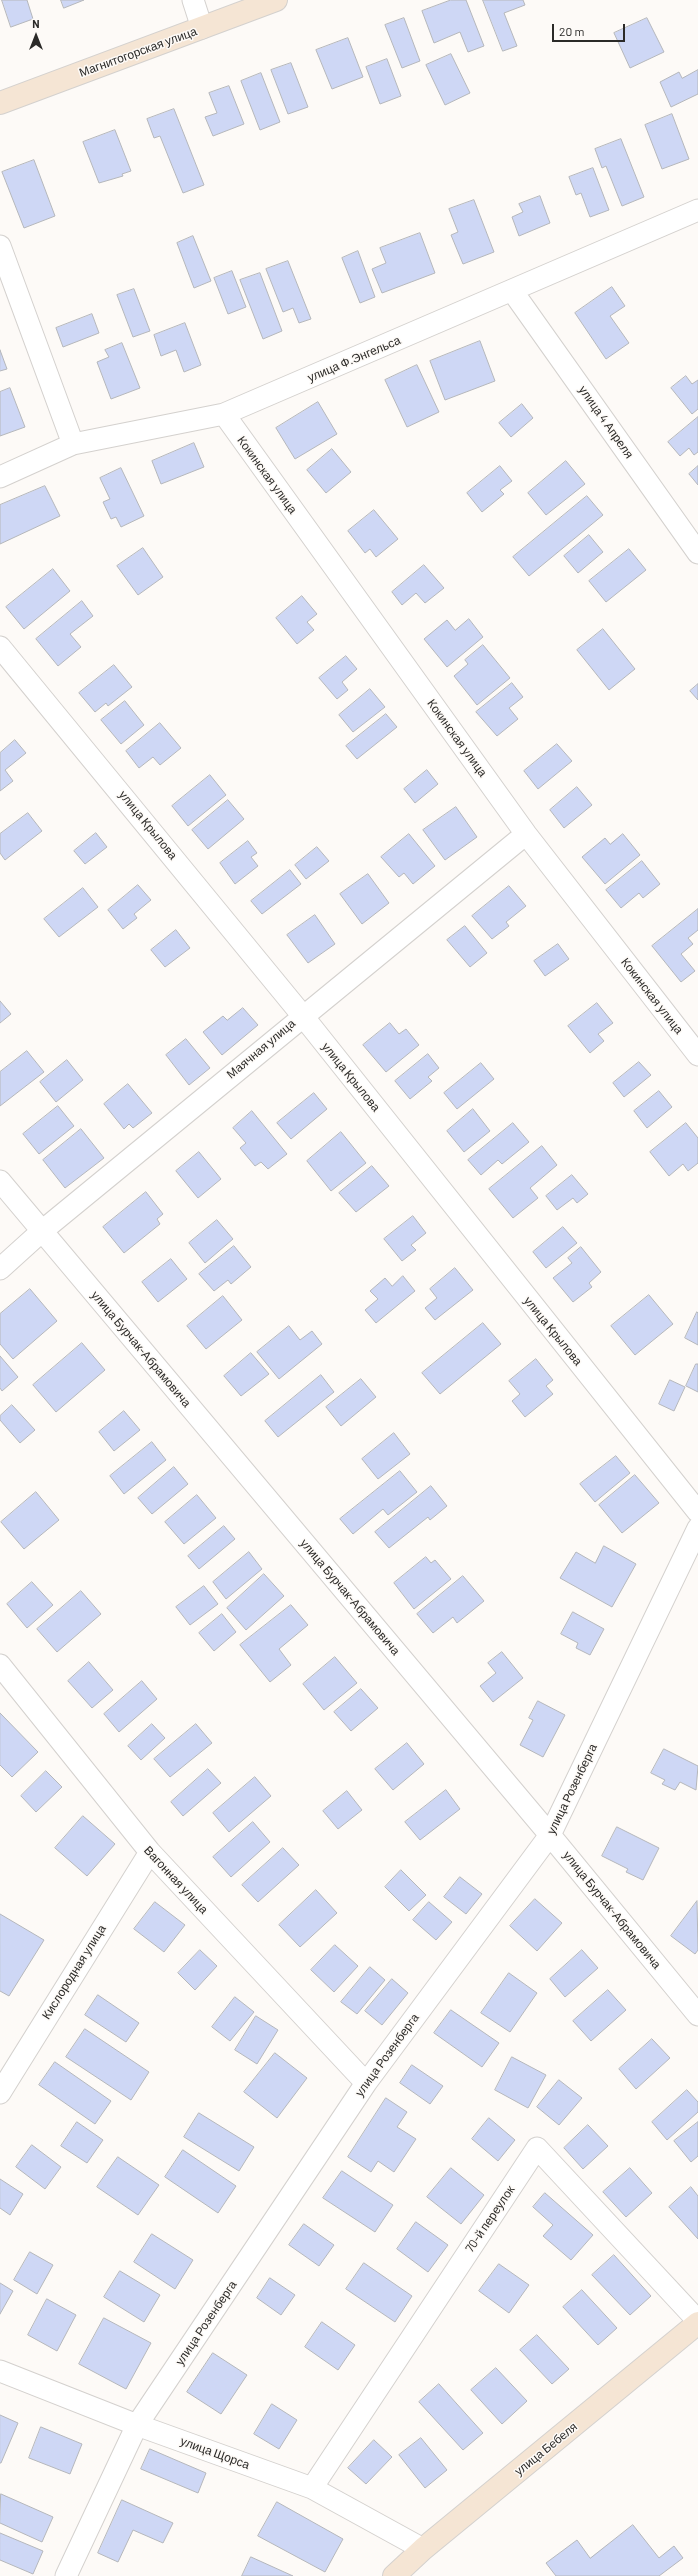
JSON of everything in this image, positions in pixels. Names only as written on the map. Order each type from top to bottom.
[{"type":"street","points":[[193,0],[202,28]]},
{"type":"street","name":"Магнитогорская улица","points":[[0,103],[276,0]]},
{"type":"street","name":"улица Ф.Энгельса","points":[[0,477],[73,444],[224,414],[513,292],[698,210]]},
{"type":"street","points":[[0,246],[73,444]]},
{"type":"street","name":"улица 4 Апреля","points":[[513,292],[698,553]]},
{"type":"street","name":"Кокинская улица","points":[[224,414],[526,834],[698,1055]]},
{"type":"street","name":"улица Крылова","points":[[0,647],[302,1015],[698,1512]]},
{"type":"street","name":"Маячная улица","points":[[0,1269],[42,1231],[302,1015],[526,834]]},
{"type":"street","name":"улица Бурчак-Абрамовича","points":[[0,1181],[550,1835],[698,2015]]},
{"type":"street","name":"улица Розенберга","points":[[66,2576],[137,2425],[366,2083],[550,1835],[698,1528]]},
{"type":"street","name":"Вагонная улица","points":[[0,1664],[150,1852],[366,2083]]},
{"type":"street","name":"Кислородная улица","points":[[0,2093],[150,1852]]},
{"type":"street","name":"70-й переулок","points":[[312,2488],[537,2148],[698,2322]]},
{"type":"street","name":"улица Бебеля","points":[[394,2576],[423,2549],[698,2322]]},
{"type":"street","name":"улица Щорса","points":[[0,2371],[137,2425],[312,2488],[423,2549]]},
{"type":"building","points":[[2,0],[27,0],[33,19],[11,27]]},
{"type":"building","points":[[61,0],[84,0],[64,8]]},
{"type":"building","points":[[451,0],[466,0],[484,46],[468,52],[460,32],[434,43],[422,11]]},
{"type":"building","points":[[483,0],[523,0],[525,5],[504,13],[517,46],[503,51]]},
{"type":"building","points":[[404,18],[420,61],[402,68],[385,25]]},
{"type":"building","points":[[647,18],[664,52],[630,68],[614,33]]},
{"type":"building","points":[[348,38],[363,77],[332,89],[316,50]]},
{"type":"building","points":[[451,54],[470,93],[445,105],[426,65]]},
{"type":"building","points":[[387,59],[401,96],[380,104],[366,67]]},
{"type":"building","points":[[291,63],[308,107],[288,114],[271,70]]},
{"type":"building","points":[[698,70],[698,94],[671,107],[660,82],[679,72],[682,78]]},
{"type":"building","points":[[261,73],[280,122],[260,130],[241,81]]},
{"type":"building","points":[[229,86],[244,124],[213,136],[205,117],[217,113],[209,93]]},
{"type":"building","points":[[174,109],[204,185],[183,193],[160,136],[154,138],[147,119]]},
{"type":"building","points":[[672,114],[689,159],[662,169],[645,125]]},
{"type":"building","points":[[115,130],[131,171],[122,174],[123,176],[99,183],[83,142]]},
{"type":"building","points":[[621,139],[644,197],[622,206],[606,166],[602,168],[595,149]]},
{"type":"building","points":[[34,160],[55,216],[24,228],[2,172]]},
{"type":"building","points":[[593,168],[609,210],[590,217],[581,193],[576,195],[569,177]]},
{"type":"building","points":[[540,196],[550,223],[519,236],[512,217],[523,212],[519,204]]},
{"type":"building","points":[[474,200],[494,252],[463,264],[451,235],[458,232],[449,209]]},
{"type":"building","points":[[420,233],[435,273],[382,293],[372,269],[386,263],[380,248]]},
{"type":"building","points":[[193,236],[211,281],[194,288],[177,243]]},
{"type":"building","points":[[358,251],[375,297],[360,303],[342,258]]},
{"type":"building","points":[[288,261],[311,319],[299,323],[293,308],[283,312],[266,269]]},
{"type":"building","points":[[232,271],[246,307],[228,314],[214,278]]},
{"type":"building","points":[[260,273],[282,331],[263,339],[240,280]]},
{"type":"building","points":[[612,287],[625,306],[610,316],[629,343],[606,359],[575,313]]},
{"type":"building","points":[[134,289],[150,331],[133,337],[117,295]]},
{"type":"building","points":[[92,314],[99,333],[63,347],[56,328]]},
{"type":"building","points":[[185,323],[201,365],[184,372],[176,350],[161,356],[154,335]]},
{"type":"building","points":[[480,341],[495,381],[445,400],[430,361]]},
{"type":"building","points":[[122,343],[140,388],[111,399],[97,362],[109,357],[105,350]]},
{"type":"building","points":[[0,350],[7,369],[0,371]]},
{"type":"building","points":[[417,365],[439,412],[407,427],[385,380]]},
{"type":"building","points":[[686,376],[692,384],[698,380],[698,409],[692,414],[671,388]]},
{"type":"building","points":[[10,388],[25,427],[0,436],[0,392]]},
{"type":"building","points":[[318,402],[337,434],[295,459],[276,428]]},
{"type":"building","points":[[522,404],[533,418],[511,437],[499,423]]},
{"type":"building","points":[[698,417],[698,452],[694,455],[689,448],[680,456],[668,442]]},
{"type":"building","points":[[194,443],[204,467],[161,484],[152,461]]},
{"type":"building","points":[[332,449],[351,472],[326,493],[307,470]]},
{"type":"building","points":[[566,461],[585,484],[546,515],[528,493]]},
{"type":"building","points":[[500,466],[512,481],[500,490],[504,494],[482,512],[467,493]]},
{"type":"building","points":[[698,466],[698,485],[689,474]]},
{"type":"building","points":[[121,468],[144,516],[121,527],[116,517],[111,519],[103,502],[110,499],[100,478]]},
{"type":"building","points":[[45,486],[60,516],[0,544],[0,505]]},
{"type":"building","points":[[587,496],[603,515],[529,576],[513,557]]},
{"type":"building","points":[[374,510],[398,539],[376,557],[370,549],[365,553],[348,531]]},
{"type":"building","points":[[589,535],[603,552],[578,573],[564,556]]},
{"type":"building","points":[[143,548],[163,577],[138,595],[117,566]]},
{"type":"building","points":[[629,549],[646,570],[606,602],[589,581]]},
{"type":"building","points":[[424,565],[444,588],[425,603],[416,593],[402,605],[392,592]]},
{"type":"building","points":[[53,569],[70,591],[24,629],[6,607]]},
{"type":"building","points":[[302,596],[317,614],[307,622],[314,630],[297,644],[276,618]]},
{"type":"building","points":[[82,601],[93,616],[70,634],[81,647],[58,666],[36,639]]},
{"type":"building","points":[[469,619],[483,637],[447,667],[424,639],[447,620],[455,630]]},
{"type":"building","points":[[603,629],[635,669],[609,690],[577,650]]},
{"type":"building","points":[[483,645],[510,678],[477,705],[454,676],[468,664],[465,660]]},
{"type":"building","points":[[346,656],[357,669],[342,682],[348,690],[337,699],[319,678]]},
{"type":"building","points":[[114,665],[132,687],[108,706],[106,703],[95,712],[79,693]]},
{"type":"building","points":[[512,683],[523,697],[509,708],[518,719],[497,736],[476,712]]},
{"type":"building","points":[[698,684],[698,700],[690,691]]},
{"type":"building","points":[[370,689],[385,707],[353,732],[339,715]]},
{"type":"building","points":[[125,701],[144,725],[121,744],[101,720]]},
{"type":"building","points":[[386,714],[397,727],[357,759],[346,746]]},
{"type":"building","points":[[160,723],[181,748],[160,765],[153,757],[139,768],[126,751]]},
{"type":"building","points":[[15,740],[26,753],[5,770],[13,781],[0,791],[0,753]]},
{"type":"building","points":[[557,744],[572,761],[538,789],[524,771]]},
{"type":"building","points":[[427,770],[438,784],[415,803],[404,789]]},
{"type":"building","points":[[210,775],[226,795],[188,826],[172,806]]},
{"type":"building","points":[[577,787],[592,805],[564,828],[550,810]]},
{"type":"building","points":[[228,800],[244,819],[208,849],[192,830]]},
{"type":"building","points":[[456,807],[477,837],[445,860],[423,830]]},
{"type":"building","points":[[28,813],[42,831],[5,860],[0,853],[0,834]]},
{"type":"building","points":[[96,833],[107,847],[85,864],[74,851]]},
{"type":"building","points":[[409,834],[435,866],[413,884],[404,873],[399,877],[381,857]]},
{"type":"building","points":[[623,834],[640,855],[605,884],[582,857],[605,838],[610,844]]},
{"type":"building","points":[[248,841],[257,853],[251,857],[258,866],[235,884],[220,863]]},
{"type":"building","points":[[317,847],[329,861],[306,879],[295,865]]},
{"type":"building","points":[[642,861],[660,884],[643,898],[639,893],[621,908],[606,890]]},
{"type":"building","points":[[290,870],[301,884],[262,914],[251,901]]},
{"type":"building","points":[[368,874],[389,903],[362,924],[340,894]]},
{"type":"building","points":[[138,885],[151,900],[134,914],[137,918],[123,929],[108,910]]},
{"type":"building","points":[[509,886],[526,906],[506,922],[509,926],[492,939],[472,916]]},
{"type":"building","points":[[83,888],[98,907],[59,937],[44,919]]},
{"type":"building","points":[[698,909],[698,930],[688,938],[693,944],[681,954],[695,971],[681,982],[652,946]]},
{"type":"building","points":[[315,915],[335,944],[308,963],[287,935]]},
{"type":"building","points":[[465,926],[487,953],[470,967],[447,940]]},
{"type":"building","points":[[176,930],[190,948],[165,967],[151,950]]},
{"type":"building","points":[[558,944],[569,959],[545,976],[534,961]]},
{"type":"building","points":[[0,1001],[11,1014],[0,1023]]},
{"type":"building","points":[[597,1003],[613,1023],[598,1034],[604,1041],[590,1053],[568,1026]]},
{"type":"building","points":[[243,1008],[258,1025],[222,1055],[203,1032],[223,1016],[227,1020]]},
{"type":"building","points":[[390,1023],[399,1034],[406,1029],[419,1045],[386,1072],[363,1045]]},
{"type":"building","points":[[186,1039],[210,1068],[189,1085],[166,1055]]},
{"type":"building","points":[[27,1051],[44,1072],[0,1106],[0,1072]]},
{"type":"building","points":[[428,1054],[439,1068],[428,1077],[432,1081],[410,1099],[395,1081]]},
{"type":"building","points":[[67,1060],[83,1080],[56,1102],[40,1082]]},
{"type":"building","points":[[639,1062],[651,1075],[624,1097],[613,1083]]},
{"type":"building","points":[[481,1063],[494,1079],[457,1109],[444,1093]]},
{"type":"building","points":[[128,1084],[152,1113],[133,1128],[129,1124],[124,1129],[104,1104]]},
{"type":"building","points":[[659,1091],[672,1107],[647,1128],[634,1111]]},
{"type":"building","points":[[314,1093],[327,1109],[291,1139],[277,1123]]},
{"type":"building","points":[[58,1106],[74,1126],[39,1154],[23,1134]]},
{"type":"building","points":[[473,1109],[490,1131],[464,1152],[447,1131]]},
{"type":"building","points":[[252,1111],[287,1154],[268,1169],[261,1162],[255,1166],[240,1148],[246,1143],[233,1128]]},
{"type":"building","points":[[513,1123],[529,1142],[502,1164],[498,1160],[481,1175],[468,1160]]},
{"type":"building","points":[[686,1123],[698,1138],[698,1163],[688,1171],[683,1164],[669,1176],[650,1152]]},
{"type":"building","points":[[81,1129],[104,1158],[65,1188],[43,1160]]},
{"type":"building","points":[[341,1132],[366,1163],[331,1191],[307,1161]]},
{"type":"building","points":[[542,1146],[557,1165],[530,1188],[538,1198],[513,1218],[489,1189]]},
{"type":"building","points":[[199,1152],[221,1179],[198,1198],[176,1171]]},
{"type":"building","points":[[372,1166],[389,1186],[356,1212],[339,1193]]},
{"type":"building","points":[[572,1175],[588,1194],[577,1203],[573,1198],[557,1210],[546,1196]]},
{"type":"building","points":[[146,1192],[163,1214],[157,1219],[160,1224],[124,1253],[103,1227]]},
{"type":"building","points":[[413,1216],[426,1233],[411,1245],[416,1250],[402,1261],[384,1239]]},
{"type":"building","points":[[217,1220],[233,1239],[205,1263],[189,1243]]},
{"type":"building","points":[[563,1227],[577,1243],[546,1268],[533,1252]]},
{"type":"building","points":[[234,1246],[251,1267],[231,1284],[228,1280],[214,1291],[199,1274]]},
{"type":"building","points":[[581,1247],[601,1272],[589,1283],[592,1287],[573,1302],[553,1278],[572,1263],[568,1258]]},
{"type":"building","points":[[171,1259],[187,1279],[158,1302],[142,1282]]},
{"type":"building","points":[[455,1268],[473,1290],[435,1320],[425,1308],[437,1298],[430,1289]]},
{"type":"building","points":[[403,1276],[415,1291],[376,1323],[365,1310],[378,1299],[370,1291],[385,1278],[392,1286]]},
{"type":"building","points":[[30,1289],[57,1321],[13,1359],[0,1344],[0,1314]]},
{"type":"building","points":[[649,1295],[673,1324],[635,1355],[611,1326]]},
{"type":"building","points":[[223,1296],[242,1320],[206,1349],[187,1326]]},
{"type":"building","points":[[697,1312],[698,1313],[698,1345],[685,1338]]},
{"type":"building","points":[[483,1323],[501,1344],[440,1394],[422,1373]]},
{"type":"building","points":[[289,1326],[300,1340],[312,1331],[322,1344],[279,1379],[257,1352]]},
{"type":"building","points":[[82,1343],[105,1370],[56,1412],[33,1385]]},
{"type":"building","points":[[251,1353],[269,1374],[241,1396],[224,1376]]},
{"type":"building","points":[[0,1356],[18,1377],[2,1391],[0,1388]]},
{"type":"building","points":[[536,1359],[553,1380],[546,1386],[553,1394],[525,1417],[512,1401],[520,1394],[509,1381]]},
{"type":"building","points":[[696,1364],[698,1364],[698,1392],[686,1386]]},
{"type":"building","points":[[321,1375],[334,1392],[278,1437],[265,1421]]},
{"type":"building","points":[[361,1379],[376,1397],[341,1426],[326,1407]]},
{"type":"building","points":[[670,1380],[685,1387],[674,1411],[659,1404]]},
{"type":"building","points":[[12,1405],[35,1430],[20,1443],[0,1420],[0,1416]]},
{"type":"building","points":[[124,1411],[140,1430],[114,1451],[99,1432]]},
{"type":"building","points":[[394,1433],[410,1454],[378,1479],[362,1459]]},
{"type":"building","points":[[152,1442],[166,1460],[124,1494],[110,1476]]},
{"type":"building","points":[[616,1456],[630,1473],[595,1502],[580,1484]]},
{"type":"building","points":[[174,1467],[188,1484],[152,1514],[138,1498]]},
{"type":"building","points":[[400,1471],[417,1492],[388,1515],[383,1509],[353,1534],[340,1519]]},
{"type":"building","points":[[635,1475],[659,1503],[622,1533],[599,1505]]},
{"type":"building","points":[[431,1486],[447,1506],[430,1520],[428,1517],[389,1548],[375,1532]]},
{"type":"building","points":[[36,1492],[59,1520],[24,1549],[1,1522]]},
{"type":"building","points":[[197,1495],[216,1518],[184,1544],[165,1522]]},
{"type":"building","points":[[224,1526],[235,1539],[199,1569],[188,1556]]},
{"type":"building","points":[[604,1546],[636,1564],[612,1607],[560,1578],[576,1552],[595,1563]]},
{"type":"building","points":[[249,1552],[262,1569],[226,1599],[213,1582]]},
{"type":"building","points":[[426,1557],[431,1563],[435,1560],[451,1579],[414,1609],[394,1583]]},
{"type":"building","points":[[264,1574],[284,1596],[246,1630],[227,1608]]},
{"type":"building","points":[[463,1576],[484,1601],[457,1623],[453,1617],[433,1633],[417,1614]]},
{"type":"building","points":[[32,1582],[53,1605],[27,1628],[7,1604]]},
{"type":"building","points":[[204,1586],[218,1604],[190,1625],[176,1607]]},
{"type":"building","points":[[81,1591],[101,1614],[57,1652],[37,1629]]},
{"type":"building","points":[[291,1605],[308,1625],[279,1649],[291,1665],[270,1682],[240,1645]]},
{"type":"building","points":[[573,1612],[604,1629],[590,1655],[576,1648],[578,1643],[561,1634]]},
{"type":"building","points":[[222,1614],[236,1632],[214,1651],[199,1633]]},
{"type":"building","points":[[502,1652],[523,1678],[493,1702],[480,1686],[496,1673],[488,1663]]},
{"type":"building","points":[[335,1657],[357,1683],[324,1710],[303,1684]]},
{"type":"building","points":[[89,1662],[113,1690],[92,1708],[68,1681]]},
{"type":"building","points":[[142,1681],[157,1699],[119,1732],[104,1714]]},
{"type":"building","points":[[361,1689],[378,1708],[351,1731],[334,1712]]},
{"type":"building","points":[[538,1701],[565,1715],[543,1757],[520,1745],[533,1720],[529,1718]]},
{"type":"building","points":[[0,1713],[38,1752],[12,1777],[0,1765]]},
{"type":"building","points":[[152,1724],[165,1738],[141,1760],[128,1746]]},
{"type":"building","points":[[196,1724],[212,1743],[170,1777],[154,1759]]},
{"type":"building","points":[[407,1743],[424,1764],[393,1790],[375,1769]]},
{"type":"building","points":[[664,1749],[698,1766],[696,1790],[680,1782],[675,1790],[662,1784],[665,1780],[651,1773]]},
{"type":"building","points":[[208,1769],[221,1783],[183,1816],[171,1802]]},
{"type":"building","points":[[46,1771],[62,1787],[36,1812],[21,1796]]},
{"type":"building","points":[[255,1777],[271,1796],[229,1832],[213,1813]]},
{"type":"building","points":[[446,1790],[460,1809],[420,1840],[405,1822]]},
{"type":"building","points":[[347,1791],[362,1810],[338,1829],[323,1811]]},
{"type":"building","points":[[83,1816],[115,1844],[87,1876],[55,1848]]},
{"type":"building","points":[[253,1822],[270,1842],[231,1877],[213,1857]]},
{"type":"building","points":[[617,1827],[659,1848],[643,1880],[626,1872],[628,1869],[602,1856]]},
{"type":"building","points":[[283,1848],[299,1865],[258,1902],[242,1885]]},
{"type":"building","points":[[401,1870],[426,1895],[409,1911],[385,1887]]},
{"type":"building","points":[[460,1877],[482,1894],[466,1914],[444,1897]]},
{"type":"building","points":[[316,1890],[337,1913],[300,1947],[279,1925]]},
{"type":"building","points":[[535,1899],[562,1923],[537,1951],[510,1926]]},
{"type":"building","points":[[697,1901],[698,1950],[695,1954],[671,1936]]},
{"type":"building","points":[[155,1902],[185,1925],[164,1952],[134,1929]]},
{"type":"building","points":[[429,1902],[452,1922],[436,1940],[413,1920]]},
{"type":"building","points":[[0,1914],[44,1940],[9,1996],[0,1991]]},
{"type":"building","points":[[335,1945],[358,1966],[334,1992],[311,1970]]},
{"type":"building","points":[[200,1950],[217,1966],[195,1990],[178,1973]]},
{"type":"building","points":[[582,1950],[598,1968],[565,1997],[550,1979]]},
{"type":"building","points":[[370,1967],[385,1980],[357,2014],[341,2002]]},
{"type":"building","points":[[509,1973],[537,1993],[510,2032],[481,2013]]},
{"type":"building","points":[[392,1979],[408,1993],[382,2025],[365,2011]]},
{"type":"building","points":[[608,1990],[626,2010],[591,2041],[573,2021]]},
{"type":"building","points":[[98,1995],[139,2023],[126,2042],[85,2015]]},
{"type":"building","points":[[235,1997],[254,2012],[230,2041],[212,2027]]},
{"type":"building","points":[[451,2010],[499,2043],[482,2067],[434,2033]]},
{"type":"building","points":[[256,2016],[278,2030],[257,2064],[235,2050]]},
{"type":"building","points":[[85,2029],[149,2072],[131,2100],[66,2057]]},
{"type":"building","points":[[652,2039],[670,2058],[636,2089],[619,2069]]},
{"type":"building","points":[[275,2053],[307,2078],[277,2118],[244,2092]]},
{"type":"building","points":[[512,2057],[546,2075],[528,2108],[495,2090]]},
{"type":"building","points":[[55,2062],[111,2101],[95,2124],[39,2085]]},
{"type":"building","points":[[412,2065],[443,2086],[430,2104],[400,2083]]},
{"type":"building","points":[[559,2080],[582,2098],[559,2125],[537,2107]]},
{"type":"building","points":[[687,2090],[698,2102],[698,2112],[667,2140],[652,2122]]},
{"type":"building","points":[[386,2098],[407,2112],[397,2127],[416,2139],[394,2172],[378,2161],[371,2172],[348,2157]]},
{"type":"building","points":[[199,2113],[254,2147],[239,2171],[184,2137]]},
{"type":"building","points":[[489,2118],[515,2140],[498,2161],[472,2139]]},
{"type":"building","points":[[77,2122],[103,2140],[87,2163],[61,2146]]},
{"type":"building","points":[[698,2122],[698,2156],[691,2162],[674,2141]]},
{"type":"building","points":[[588,2125],[608,2146],[583,2169],[564,2148]]},
{"type":"building","points":[[32,2145],[61,2167],[45,2189],[16,2167]]},
{"type":"building","points":[[183,2150],[236,2186],[218,2213],[165,2177]]},
{"type":"building","points":[[118,2157],[159,2185],[138,2215],[97,2187]]},
{"type":"building","points":[[451,2168],[484,2195],[461,2224],[427,2197]]},
{"type":"building","points":[[630,2168],[652,2193],[626,2217],[603,2192]]},
{"type":"building","points":[[342,2171],[393,2205],[375,2232],[323,2198]]},
{"type":"building","points":[[0,2179],[23,2194],[10,2215],[0,2208]]},
{"type":"building","points":[[691,2187],[698,2196],[698,2239],[669,2207]]},
{"type":"building","points":[[545,2193],[593,2235],[571,2260],[543,2236],[553,2225],[533,2207]]},
{"type":"building","points":[[416,2222],[448,2245],[428,2272],[397,2249]]},
{"type":"building","points":[[304,2224],[334,2245],[319,2266],[289,2245]]},
{"type":"building","points":[[152,2234],[193,2260],[175,2289],[134,2262]]},
{"type":"building","points":[[30,2252],[53,2265],[37,2294],[14,2280]]},
{"type":"building","points":[[614,2255],[651,2296],[630,2315],[592,2275]]},
{"type":"building","points":[[364,2263],[412,2296],[395,2322],[346,2289]]},
{"type":"building","points":[[499,2264],[529,2285],[509,2313],[479,2291]]},
{"type":"building","points":[[120,2271],[160,2295],[144,2322],[104,2297]]},
{"type":"building","points":[[270,2278],[295,2295],[281,2315],[257,2298]]},
{"type":"building","points":[[0,2283],[13,2291],[0,2314]]},
{"type":"building","points":[[582,2290],[617,2328],[598,2345],[563,2307]]},
{"type":"building","points":[[47,2299],[76,2315],[57,2351],[28,2335]]},
{"type":"building","points":[[104,2318],[151,2343],[126,2389],[79,2364]]},
{"type":"building","points":[[322,2322],[355,2345],[338,2370],[305,2347]]},
{"type":"building","points":[[537,2335],[569,2369],[552,2384],[520,2350]]},
{"type":"building","points":[[213,2353],[247,2375],[221,2414],[187,2392]]},
{"type":"building","points":[[496,2368],[527,2401],[502,2424],[471,2390]]},
{"type":"building","points":[[439,2384],[483,2433],[463,2450],[419,2402]]},
{"type":"building","points":[[272,2404],[297,2420],[279,2449],[254,2434]]},
{"type":"building","points":[[0,2415],[18,2423],[1,2463],[0,2463]]},
{"type":"building","points":[[41,2427],[82,2444],[70,2474],[29,2458]]},
{"type":"building","points":[[421,2438],[447,2470],[425,2488],[399,2455]]},
{"type":"building","points":[[374,2440],[392,2457],[366,2484],[348,2468]]},
{"type":"building","points":[[150,2449],[206,2473],[198,2493],[141,2469]]},
{"type":"building","points":[[1,2494],[53,2517],[42,2542],[0,2523]]},
{"type":"building","points":[[122,2500],[173,2523],[163,2543],[133,2530],[118,2562],[98,2553]]},
{"type":"building","points":[[277,2502],[343,2539],[325,2572],[258,2536]]},
{"type":"building","points":[[633,2525],[659,2558],[674,2546],[683,2558],[659,2576],[556,2576],[546,2563],[577,2540],[590,2558]]},
{"type":"building","points":[[0,2533],[43,2551],[33,2574],[0,2560]]},
{"type":"building","points":[[251,2557],[293,2576],[242,2576]]}]
